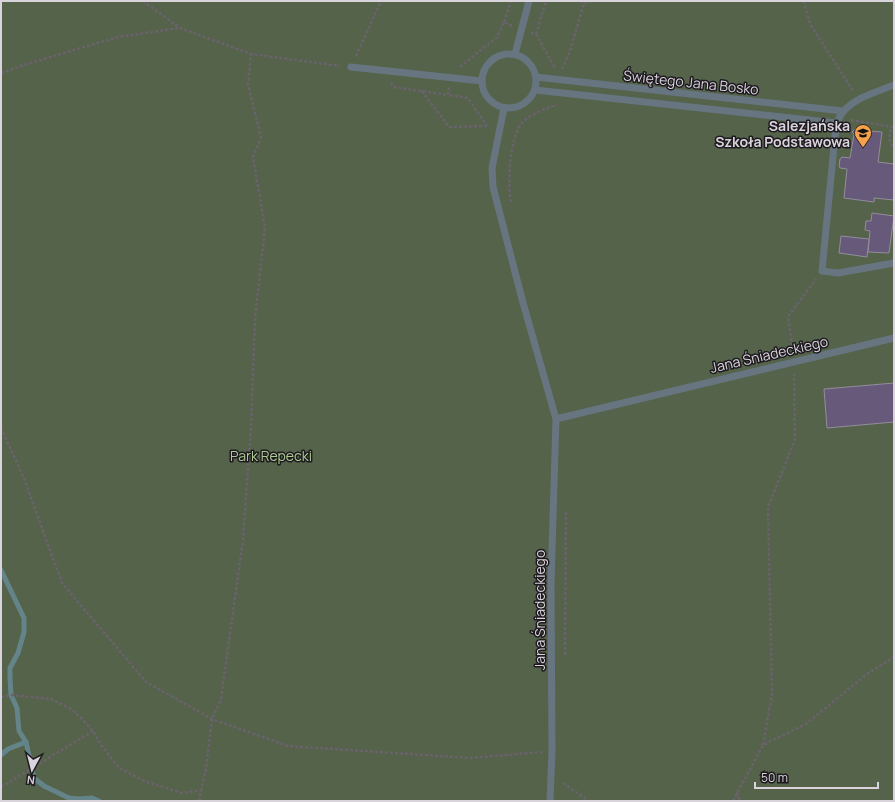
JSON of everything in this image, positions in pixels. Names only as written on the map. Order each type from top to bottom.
[{"type":"lane","points":[[515,54],[529,1]]},
{"type":"lane","points":[[507,54],[515,54],[529,62],[534,69],[536,77],[535,90],[531,97],[519,107],[512,109],[496,106],[485,95],[482,88],[483,73],[487,66],[492,60],[507,54]]},
{"type":"lane","points":[[350,67],[482,80]]},
{"type":"lane","name":"Świętego Jana Bosko","points":[[536,77],[559,78],[843,112]]},
{"type":"lane","points":[[894,85],[859,99],[843,112],[838,121],[822,271],[838,273],[894,263]]},
{"type":"lane","name":"Świętego Jana Bosko","points":[[535,90],[838,121]]},
{"type":"lane","name":"Jana Śniadeckiego","points":[[504,108],[492,168],[493,187],[522,299],[556,419],[551,583],[552,751],[550,801]]},
{"type":"lane","name":"Jana Śniadeckiego","points":[[556,419],[894,338]]},
{"type":"path","points":[[143,1],[180,28],[251,54],[350,67],[380,2],[376,1]]},
{"type":"path","points":[[448,95],[449,87],[459,68],[498,37],[511,1]]},
{"type":"path","points":[[546,1],[536,34],[559,78]]},
{"type":"path","points":[[580,1],[584,3],[595,1]]},
{"type":"path","points":[[804,1],[810,24],[854,91]]},
{"type":"path","points":[[559,78],[570,51],[584,3]]},
{"type":"path","points":[[504,22],[536,34]]},
{"type":"path","points":[[1,73],[118,37],[180,28]]},
{"type":"path","points":[[200,801],[212,719],[221,699],[243,540],[251,427],[255,318],[265,228],[253,157],[261,137],[248,85],[251,54]]},
{"type":"path","points":[[389,72],[388,79],[393,87],[422,91],[468,98],[487,126],[449,126],[422,91]]},
{"type":"path","points":[[556,105],[557,92]]},
{"type":"path","points":[[511,206],[509,181],[510,165],[516,135],[522,123],[548,107]]},
{"type":"path","points":[[838,121],[893,126],[889,136],[890,142],[894,149]]},
{"type":"path","points":[[732,801],[763,745],[772,694],[768,507],[795,440],[793,385],[794,362],[788,318],[822,271]]},
{"type":"path","points":[[1,428],[24,476],[62,583],[146,682],[212,719],[288,746],[470,758],[552,751]]},
{"type":"path","points":[[565,656],[566,504]]},
{"type":"path","points":[[763,745],[806,724],[867,674],[894,657]]},
{"type":"path","points":[[1,697],[12,695],[51,699],[71,709],[93,731],[101,745],[119,768],[147,782],[182,792],[202,790]]},
{"type":"path","points":[[1,786],[93,731]]},
{"type":"path","points":[[563,776],[563,789]]},
{"type":"path","points":[[563,784],[590,801]]},
{"type":"path","points":[[737,792],[740,801]]},
{"type":"green space","name":"Park Repecki","points":[[1,1],[894,1],[894,801],[1,801]]},
{"type":"building","points":[[856,128],[858,130],[882,132],[878,162],[894,164],[894,200],[874,198],[874,202],[844,198],[847,169],[840,168],[840,159],[842,157],[850,158],[854,134],[852,132]]},
{"type":"building","points":[[872,213],[894,216],[889,253],[868,252],[870,231],[865,230],[866,221],[871,221]]},
{"type":"building","points":[[841,236],[869,239],[867,257],[839,253]]},
{"type":"building","points":[[894,383],[894,422],[827,428],[824,389]]},
{"type":"waterway","points":[[1,570],[24,618],[24,632],[18,653],[10,668],[11,695],[17,708],[19,731],[26,742],[34,778],[44,786],[69,798],[92,798],[99,801]]},
{"type":"waterway","points":[[1,755],[8,749],[26,742]]},
{"type":"place","name":"Salezjańska Szkoła Podstawowa","points":[[863,148]]}]
